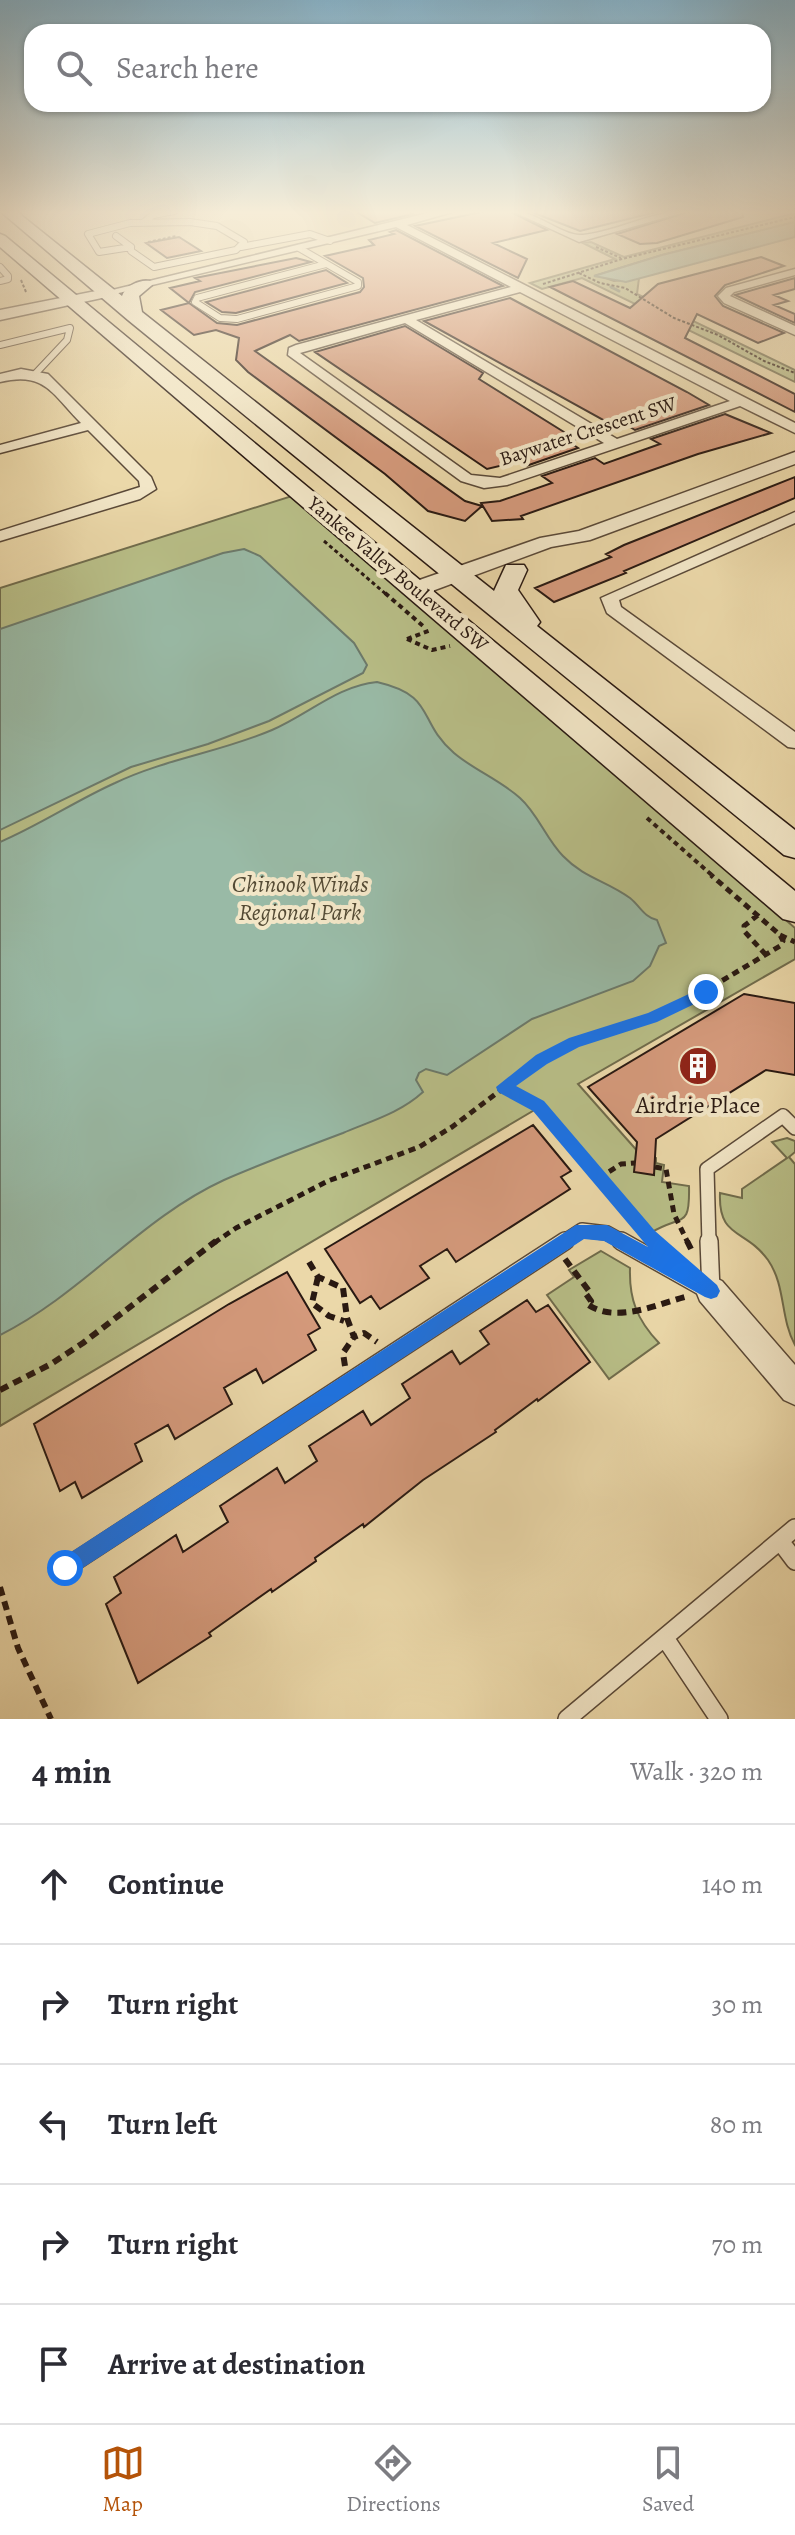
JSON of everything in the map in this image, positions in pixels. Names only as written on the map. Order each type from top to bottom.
[{"type":"main road","points":[[32,302],[42,291]]},
{"type":"main road","name":"Yankee Valley Boulevard SW","points":[[63,291],[423,595],[786,929]]},
{"type":"main road","name":"Yankee Valley Boulevard SW","points":[[104,291],[795,847]]},
{"type":"main road","points":[[134,316],[130,294],[135,291]]},
{"type":"main road","points":[[515,570],[507,585],[509,599],[555,655]]},
{"type":"street","points":[[0,315],[97,291]]},
{"type":"street","name":"Baywater Crescent SW","points":[[512,291],[300,348],[293,351],[294,355],[473,481],[502,482],[742,401]]},
{"type":"street","points":[[536,291],[795,429]]},
{"type":"street","points":[[729,291],[724,296],[728,301],[795,331]]},
{"type":"street","points":[[0,309],[70,297]]},
{"type":"street","points":[[406,319],[614,443]]},
{"type":"street","points":[[0,378],[21,373],[43,377],[146,480],[148,489],[135,496],[0,536]]},
{"type":"street","points":[[0,449],[91,425]]},
{"type":"street","points":[[423,595],[463,581],[547,542],[583,536],[795,458]]},
{"type":"street","points":[[795,517],[610,598],[613,609],[795,742]]},
{"type":"street","points":[[463,581],[515,570],[562,552],[583,536]]},
{"type":"street","points":[[711,1291],[795,1389]]},
{"type":"lane","points":[[217,291],[197,298],[195,302],[220,318],[237,319],[339,291]]},
{"type":"lane","points":[[0,345],[70,328],[67,340],[35,374]]},
{"type":"lane","points":[[711,1291],[707,1169],[783,1116],[795,1128]]},
{"type":"lane","points":[[65,1568],[582,1230],[607,1233],[711,1291]]},
{"type":"lane","points":[[567,1719],[795,1528]]},
{"type":"lane","points":[[780,1541],[795,1561]]},
{"type":"lane","points":[[665,1638],[719,1719]]},
{"type":"path","points":[[630,291],[674,318],[718,335],[764,361],[795,373]]},
{"type":"path","points":[[382,592],[431,630],[407,639],[432,650],[450,646]]},
{"type":"path","points":[[758,915],[744,926],[745,932],[766,955]]},
{"type":"path","points":[[0,1390],[83,1343],[184,1263],[236,1228],[328,1181],[419,1147],[452,1127],[542,1059],[575,1042],[678,1007],[766,955],[786,929],[795,942]]},
{"type":"path","points":[[504,1087],[539,1106],[649,1236]]},
{"type":"path","points":[[599,1178],[621,1164],[635,1163]]},
{"type":"path","points":[[655,1167],[666,1169],[674,1214],[691,1251]]},
{"type":"path","points":[[556,1247],[589,1291],[586,1294],[591,1301],[587,1304],[598,1314],[606,1316],[711,1291]]},
{"type":"path","points":[[309,1262],[318,1277],[343,1288],[346,1301],[344,1321],[354,1337]]},
{"type":"path","points":[[318,1277],[312,1303],[329,1316],[344,1321]]},
{"type":"path","points":[[350,1381],[343,1353],[354,1337],[364,1333],[373,1337],[388,1357]]},
{"type":"path","points":[[0,1587],[18,1648],[51,1719]]},
{"type":"green space","points":[[609,291],[637,291],[637,294],[795,370],[795,382]]},
{"type":"green space","name":"Chinook Winds Regional Park","points":[[295,495],[795,928],[795,959],[578,1084],[640,1154],[656,1158],[656,1163],[664,1165],[662,1182],[689,1186],[688,1209],[682,1218],[652,1232],[543,1105],[0,1426],[0,588]]},
{"type":"green space","points":[[787,1138],[795,1141],[795,1152],[789,1157],[795,1164],[795,1345],[774,1270],[751,1242],[728,1226],[723,1218],[720,1193],[742,1198],[742,1189],[787,1158],[772,1142]]},
{"type":"green space","points":[[601,1251],[630,1268],[636,1308],[659,1343],[609,1379],[547,1295],[574,1277],[569,1270]]},
{"type":"shaded area","points":[[244,549],[260,556],[354,643],[367,665],[363,673],[269,721],[208,744],[131,767],[0,830],[0,629],[223,553]]},
{"type":"shaded area","points":[[377,682],[409,694],[418,702],[434,730],[454,753],[520,798],[571,863],[621,892],[657,920],[666,943],[659,946],[650,966],[633,981],[532,1019],[447,1075],[426,1069],[419,1073],[416,1080],[423,1092],[395,1111],[224,1180],[194,1196],[138,1235],[58,1299],[0,1335],[0,842],[134,775],[253,738],[349,689]]},
{"type":"building","points":[[174,291],[198,291],[189,303]]},
{"type":"building","points":[[246,291],[317,291],[236,313],[222,312],[206,302]]},
{"type":"building","points":[[484,291],[299,341],[290,335],[255,351],[465,501],[482,506],[465,521],[428,511],[385,474],[248,372],[236,360],[239,338],[216,330],[194,335],[161,310],[189,303],[217,323],[237,325],[360,292]]},
{"type":"building","points":[[558,291],[595,291],[630,308],[650,291],[719,291],[715,296],[723,306],[784,333],[758,343],[697,314],[685,338],[795,394],[795,412]]},
{"type":"building","points":[[748,291],[787,291],[774,295],[788,301],[774,305],[795,314],[795,323],[735,295]]},
{"type":"building","points":[[510,298],[709,405],[635,430],[625,424],[614,426],[424,321]]},
{"type":"building","points":[[405,326],[483,373],[479,379],[572,437],[576,440],[569,442],[578,448],[526,466],[520,461],[487,469],[315,352]]},
{"type":"building","points":[[725,414],[771,433],[698,454],[521,516],[523,519],[492,521],[481,503],[500,501],[552,483],[542,476],[595,458],[604,464],[660,444],[651,439]]},
{"type":"building","points":[[795,477],[795,498],[624,571],[626,573],[554,602],[535,588],[611,557],[606,554],[624,545]]},
{"type":"building","name":"Airdrie Place","points":[[744,994],[795,1003],[795,1075],[766,1070],[656,1139],[654,1175],[634,1172],[637,1142],[588,1087]]},
{"type":"building","points":[[533,1125],[571,1171],[561,1177],[570,1189],[456,1262],[447,1249],[420,1266],[429,1278],[380,1309],[371,1296],[360,1303],[325,1249]]},
{"type":"building","points":[[287,1272],[320,1328],[308,1335],[316,1350],[263,1383],[256,1369],[224,1388],[232,1404],[175,1439],[168,1425],[135,1444],[142,1461],[82,1498],[75,1482],[60,1491],[34,1424],[229,1304]]},
{"type":"building","points":[[527,1300],[536,1312],[548,1305],[590,1362],[496,1432],[423,1480],[364,1527],[363,1524],[315,1558],[316,1561],[209,1633],[211,1636],[138,1683],[106,1604],[121,1593],[114,1577],[176,1535],[183,1552],[228,1522],[220,1506],[277,1468],[285,1483],[317,1461],[309,1446],[363,1411],[371,1425],[410,1398],[402,1384],[452,1351],[460,1364],[489,1344],[480,1331]]},
{"type":"place","name":"Airdrie Place","points":[[698,1066]]},
{"type":"route","points":[[65,1568],[582,1230],[607,1233],[711,1291],[649,1236],[539,1106],[504,1087],[542,1059],[575,1042],[652,1017],[706,992]]}]
